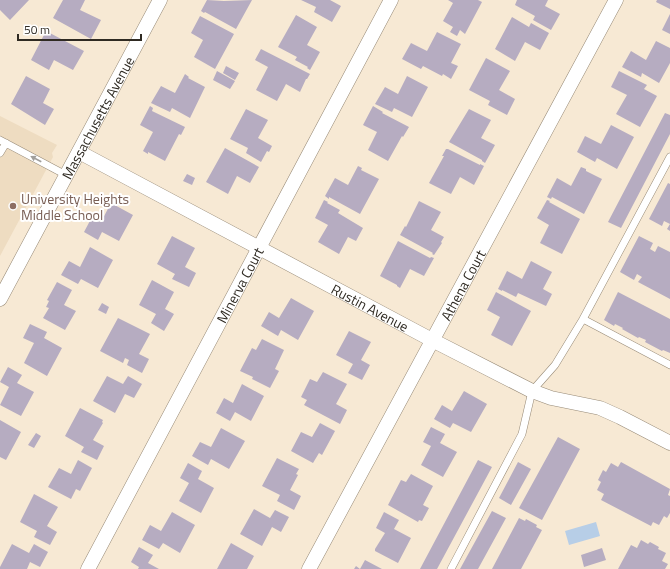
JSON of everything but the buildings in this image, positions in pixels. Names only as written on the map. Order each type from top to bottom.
[{"type":"street","name":"Massachusetts Avenue","points":[[0,298],[160,0]]},
{"type":"street","name":"Minerva Court","points":[[88,569],[391,0]]},
{"type":"street","name":"Athena Court","points":[[309,569],[616,0]]},
{"type":"street","name":"Rustin Avenue","points":[[79,152],[432,340],[532,391],[551,398],[600,408],[670,443]]},
{"type":"lane","points":[[0,153],[3,141],[66,175]]},
{"type":"lane","points":[[451,569],[522,434],[532,391],[556,365],[583,319],[670,157]]},
{"type":"lane","points":[[583,319],[670,365]]},
{"type":"shaded area","name":"University Heights Middle School","points":[[0,116],[57,145],[52,153],[53,157],[0,256]]},
{"type":"water","points":[[596,522],[600,536],[569,545],[565,531]]},
{"type":"place","name":"University Heights Middle School","points":[[13,206]]}]
